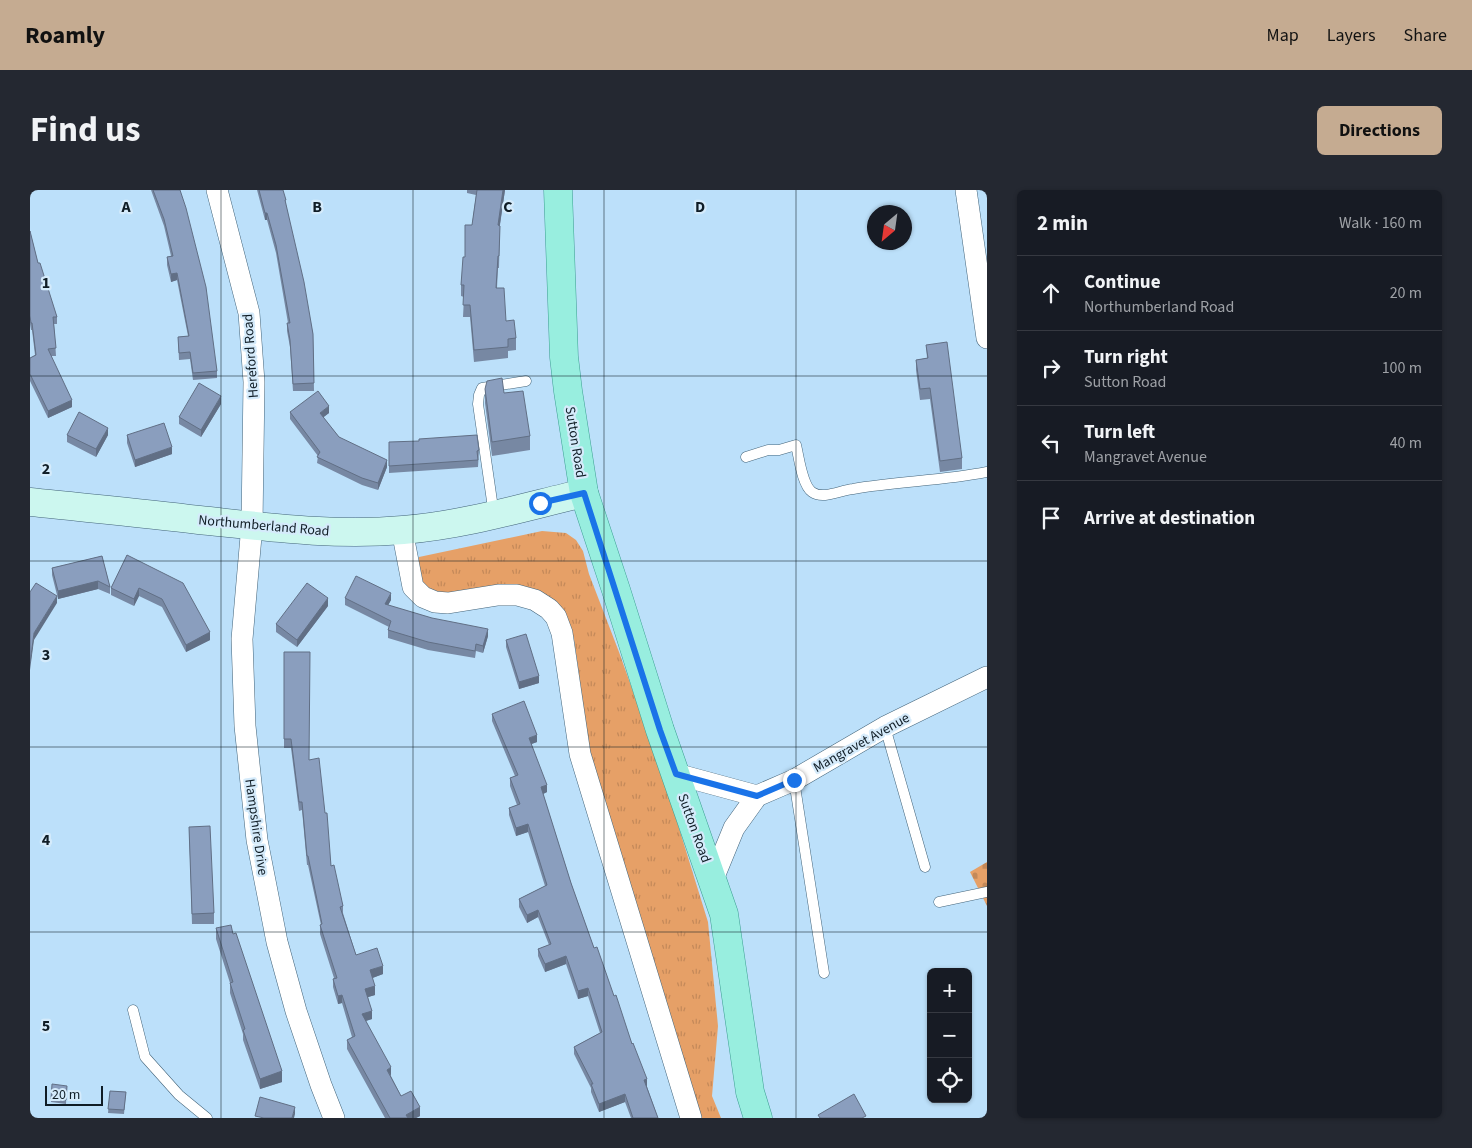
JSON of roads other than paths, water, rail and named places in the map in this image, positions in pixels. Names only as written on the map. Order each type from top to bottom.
[{"type":"main road","name":"Sutton Road","points":[[558,190],[564,357],[584,493],[660,730],[724,914],[750,1092],[758,1118]]},
{"type":"street","name":"Hereford Road","points":[[217,190],[249,313],[254,382],[252,526]]},
{"type":"street","points":[[966,190],[987,338]]},
{"type":"street","name":"Northumberland Road","points":[[30,502],[306,531],[402,530],[458,523],[494,516],[584,493]]},
{"type":"street","name":"Hampshire Drive","points":[[252,526],[242,639],[245,726],[257,840],[277,942],[296,1011],[334,1118]]},
{"type":"street","points":[[402,530],[413,587],[423,597],[435,602],[448,603],[517,595],[535,600],[549,609],[556,617],[562,633],[580,754],[691,1118]]},
{"type":"street","name":"Mangravet Avenue","points":[[757,796],[794,780],[885,727],[987,676]]},
{"type":"street","points":[[676,774],[757,796],[734,828],[713,879]]},
{"type":"lane","points":[[494,516],[478,404],[479,395],[482,388],[526,381]]},
{"type":"lane","points":[[746,457],[768,450],[779,450],[796,445],[805,484],[812,492],[824,495],[860,488],[929,481],[987,472]]},
{"type":"lane","points":[[885,727],[925,867]]},
{"type":"lane","points":[[794,780],[824,973]]},
{"type":"lane","points":[[939,902],[987,892]]},
{"type":"lane","points":[[133,1010],[145,1057],[178,1096],[207,1118]]}]
